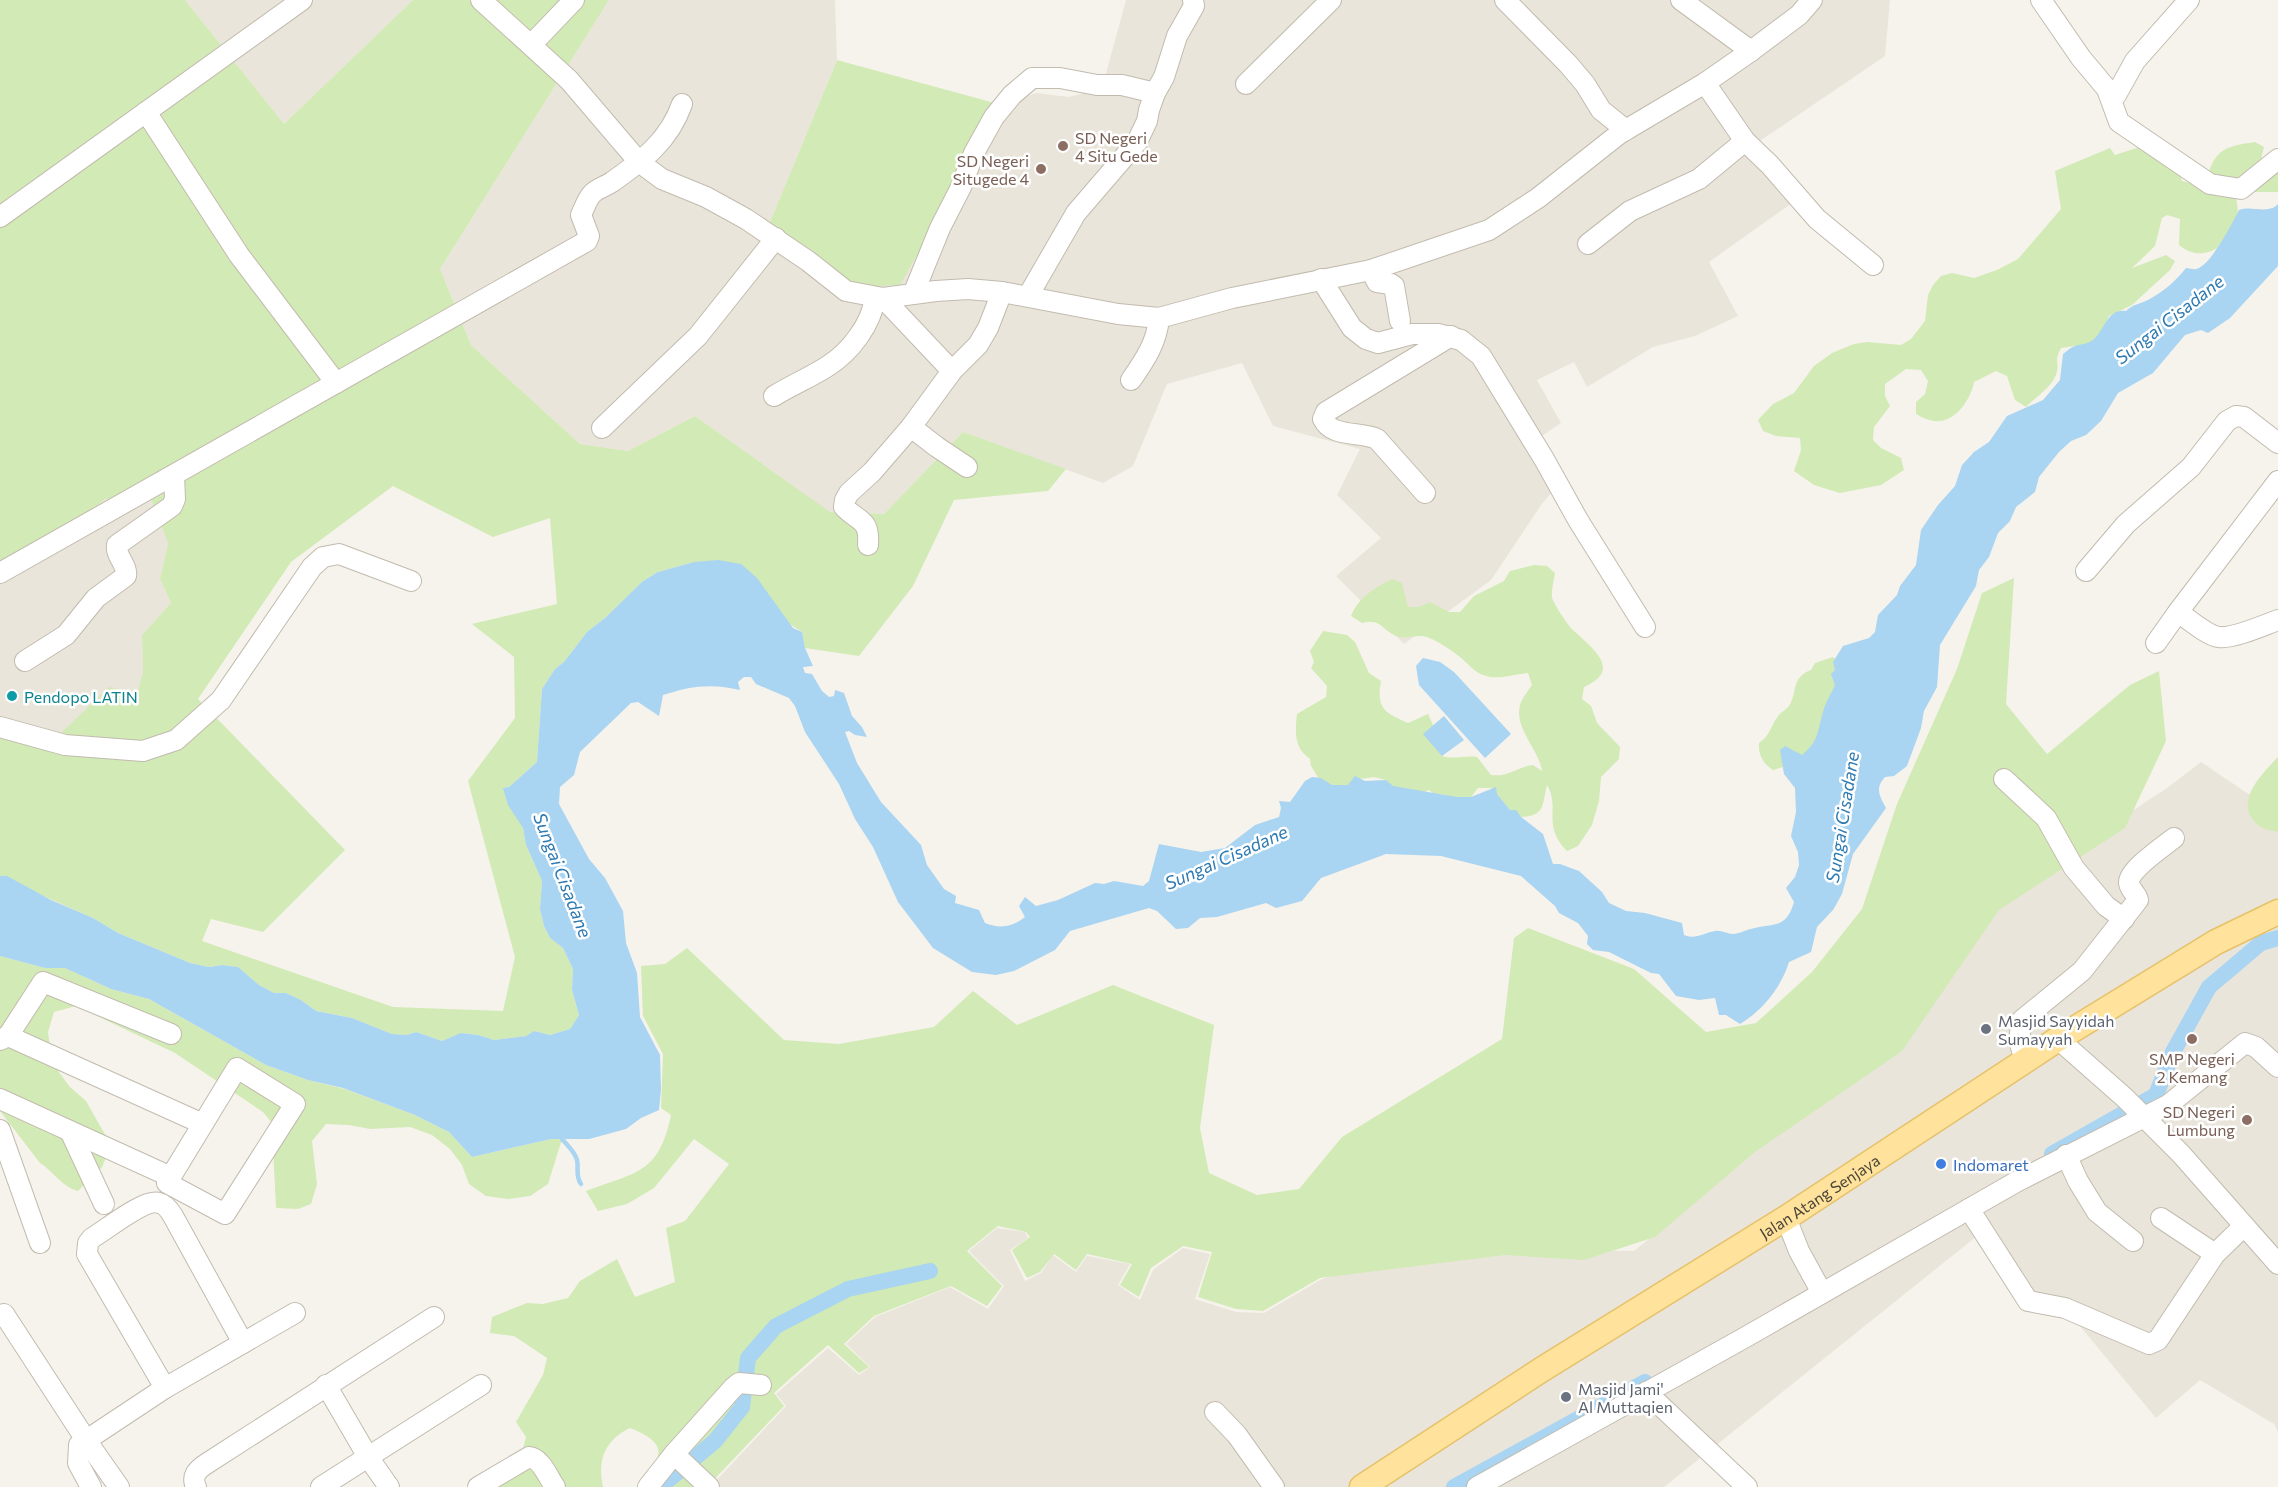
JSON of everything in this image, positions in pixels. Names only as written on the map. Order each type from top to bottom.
[{"type":"main road","name":"Jalan Atang Senjaya","points":[[1370,1485],[1551,1364],[1786,1218],[2058,1039],[2216,942],[2278,912]]},
{"type":"street","points":[[0,218],[302,0]]},
{"type":"street","points":[[482,0],[569,80],[639,162],[662,180],[706,198],[776,238],[846,291],[879,298],[914,292],[968,290],[1002,292],[1118,314],[1159,318],[1232,298],[1371,270],[1489,230],[1538,198],[1626,130],[1705,83],[1751,51],[1799,15],[1812,0]]},
{"type":"street","points":[[531,45],[574,0]]},
{"type":"street","points":[[1028,296],[1076,213],[1137,142],[1147,121],[1155,93],[1164,77],[1177,36],[1194,6],[1193,0]]},
{"type":"street","points":[[1246,84],[1331,0]]},
{"type":"street","points":[[1505,0],[1568,64],[1585,84],[1601,110],[1626,130]]},
{"type":"street","points":[[1681,0],[1751,51]]},
{"type":"street","points":[[2041,0],[2108,92],[2119,122],[2210,184],[2241,189],[2278,159]]},
{"type":"street","points":[[2108,92],[2112,95],[2116,94],[2135,61],[2188,0]]},
{"type":"street","points":[[914,292],[940,228],[961,188],[974,153],[994,117],[1012,95],[1032,78],[1060,78],[1097,85],[1122,85],[1155,93]]},
{"type":"street","points":[[1705,83],[1744,141],[1770,165],[1818,219],[1873,265]]},
{"type":"street","points":[[0,573],[587,241],[589,236],[581,215],[592,193],[639,162],[666,137],[682,104]]},
{"type":"street","points":[[146,112],[239,255],[336,383]]},
{"type":"street","points":[[1588,244],[1630,212],[1699,179],[1744,141]]},
{"type":"street","points":[[602,429],[698,336],[776,238]]},
{"type":"street","points":[[1371,270],[1377,282],[1394,286],[1400,321]]},
{"type":"street","points":[[1321,279],[1352,328],[1366,339],[1378,343],[1412,334],[1451,336],[1470,345],[1481,356],[1578,520],[1645,627]]},
{"type":"street","points":[[868,545],[869,532],[864,522],[844,507],[844,500],[911,427],[952,371],[978,345],[988,328],[1002,292]]},
{"type":"street","points":[[879,298],[952,371]]},
{"type":"street","points":[[774,396],[836,360],[857,338],[869,320],[879,298]]},
{"type":"street","points":[[1131,380],[1149,354],[1158,331],[1159,318]]},
{"type":"street","points":[[1425,494],[1377,439],[1370,435],[1352,434],[1329,427],[1323,419],[1326,412],[1451,336]]},
{"type":"street","points":[[1378,343],[1396,370]]},
{"type":"street","points":[[2086,571],[2126,524],[2191,467],[2227,421],[2236,416],[2244,417],[2278,443]]},
{"type":"street","points":[[911,427],[967,467]]},
{"type":"street","points":[[25,661],[65,637],[96,598],[126,576],[127,572],[116,550],[117,546],[172,506],[175,499],[174,475]]},
{"type":"street","points":[[2156,643],[2278,481]]},
{"type":"street","points":[[0,727],[65,745],[143,752],[176,740],[221,700],[312,567],[323,557],[339,554],[411,581]]},
{"type":"street","points":[[2178,612],[2210,634],[2219,637],[2230,636],[2278,620]]},
{"type":"street","points":[[2004,779],[2046,818],[2074,868],[2106,906],[2124,919]]},
{"type":"street","points":[[2025,1061],[2019,1040],[2022,1020],[2082,971],[2138,899],[2129,884],[2129,879],[2149,858],[2174,838]]},
{"type":"street","points":[[171,1034],[43,982],[4,1038],[203,1124]]},
{"type":"street","points":[[2058,1039],[2145,1117],[2181,1154],[2278,1264]]},
{"type":"street","points":[[1477,1487],[1646,1392],[1817,1284],[1969,1209],[2066,1155],[2145,1117],[2180,1097],[2245,1043],[2256,1047],[2278,1067]]},
{"type":"street","points":[[237,1068],[295,1104],[225,1214],[167,1183],[171,1177],[237,1068]]},
{"type":"street","points":[[0,1099],[171,1177]]},
{"type":"street","points":[[0,1131],[40,1244]]},
{"type":"street","points":[[71,1133],[104,1204]]},
{"type":"street","points":[[2066,1155],[2078,1181],[2097,1212],[2133,1241]]},
{"type":"street","points":[[165,1388],[87,1254],[88,1243],[92,1238],[140,1208],[156,1202],[162,1203],[173,1216],[243,1344]]},
{"type":"street","points":[[1969,1209],[2028,1301],[2065,1308],[2144,1343],[2153,1344],[2158,1340],[2215,1254],[2244,1226]]},
{"type":"street","points":[[1786,1218],[1799,1251],[1817,1284]]},
{"type":"street","points":[[2161,1218],[2215,1254]]},
{"type":"street","points":[[91,1487],[78,1463],[79,1445],[165,1388],[295,1312]]},
{"type":"street","points":[[1,1313],[119,1487]]},
{"type":"street","points":[[196,1487],[195,1474],[206,1464],[434,1317]]},
{"type":"street","points":[[648,1487],[681,1460],[739,1383],[761,1385]]},
{"type":"street","points":[[326,1385],[368,1457],[389,1487]]},
{"type":"street","points":[[321,1487],[481,1385]]},
{"type":"street","points":[[1646,1392],[1747,1487]]},
{"type":"street","points":[[1215,1412],[1238,1435],[1274,1487]]},
{"type":"street","points":[[478,1487],[529,1457],[534,1457],[555,1487]]},
{"type":"street","points":[[681,1460],[709,1487]]},
{"type":"shaded area","points":[[185,0],[413,0],[284,124]]},
{"type":"shaded area","points":[[609,0],[835,0],[837,60],[768,227],[1002,105],[1036,93],[1069,97],[1102,88],[1126,0],[1890,0],[1885,56],[1748,149],[1792,203],[1709,262],[1738,316],[1695,336],[1653,347],[1587,387],[1574,362],[1537,380],[1561,423],[1527,446],[1557,486],[1541,505],[1491,580],[1404,644],[1336,576],[1381,538],[1337,495],[1360,449],[1273,426],[1242,363],[1167,384],[1133,466],[1103,483],[963,432],[884,514],[829,512],[695,416],[628,451],[580,444],[471,345],[440,269]]},
{"type":"shaded area","points":[[152,498],[168,543],[160,579],[171,603],[142,635],[143,672],[138,695],[57,739],[0,718],[0,565],[83,517],[105,499]]},
{"type":"shaded area","points":[[2201,762],[2278,814],[2278,904],[2246,932],[2278,924],[2278,1432],[2274,1424],[2200,1380],[2156,1418],[2065,1308],[2025,1305],[1982,1232],[1664,1487],[710,1487],[786,1406],[776,1394],[828,1348],[859,1375],[870,1367],[846,1344],[875,1317],[950,1287],[988,1309],[1004,1286],[969,1251],[997,1228],[1025,1232],[1028,1238],[1010,1250],[1025,1281],[1041,1273],[1053,1255],[1076,1272],[1087,1256],[1130,1264],[1118,1285],[1140,1300],[1153,1270],[1183,1248],[1210,1254],[1195,1299],[1236,1312],[1264,1313],[1320,1280],[1415,1247],[1634,1251],[1907,1028],[1971,924],[2055,862],[2167,788]]},
{"type":"green space","points":[[0,0],[185,0],[284,124],[413,0],[609,0],[440,269],[471,345],[580,444],[628,451],[695,416],[830,512],[884,514],[963,432],[1066,469],[1048,491],[954,500],[913,586],[859,656],[805,648],[802,632],[694,562],[658,572],[643,581],[587,632],[564,662],[555,669],[542,689],[537,762],[509,787],[504,788],[523,828],[526,845],[542,881],[540,909],[544,926],[550,938],[563,948],[573,969],[572,990],[579,1015],[570,1029],[550,1035],[534,1031],[526,1036],[494,1040],[462,1033],[442,1041],[416,1032],[407,1035],[392,1034],[352,1018],[316,1011],[286,993],[274,993],[259,985],[238,967],[222,965],[209,967],[190,963],[118,933],[93,918],[32,891],[7,876],[0,876],[0,718],[56,738],[109,687],[137,695],[143,672],[142,635],[171,603],[160,579],[168,543],[151,498],[105,499],[83,517],[77,542],[0,565]],"holes":[[[393,486],[493,537],[550,518],[557,604],[472,624],[514,657],[515,718],[468,781],[515,957],[503,1011],[393,1007],[202,941],[211,919],[263,932],[345,850],[198,699],[291,562]]]},
{"type":"green space","points":[[837,60],[1002,105],[900,285],[849,287],[768,227]]},
{"type":"green space","points":[[2255,142],[2264,147],[2261,159],[2263,171],[2278,166],[2278,192],[2247,192],[2236,199],[2238,211],[2231,234],[2223,244],[2202,253],[2191,252],[2179,245],[2180,219],[2167,215],[2162,218],[2155,246],[2132,268],[2166,255],[2175,261],[2170,270],[2132,305],[2109,316],[2104,328],[2087,348],[2074,346],[2061,348],[2057,358],[2055,377],[2044,391],[2026,407],[2015,400],[2007,376],[1996,371],[1974,382],[1967,401],[1958,412],[1947,419],[1933,421],[1916,414],[1916,402],[1925,394],[1928,381],[1921,370],[1906,369],[1885,384],[1885,396],[1890,406],[1874,427],[1873,440],[1881,448],[1901,458],[1904,470],[1881,485],[1840,493],[1814,485],[1794,471],[1801,450],[1800,438],[1776,436],[1763,431],[1758,420],[1773,404],[1794,393],[1814,366],[1832,353],[1854,344],[1867,342],[1901,345],[1911,339],[1925,321],[1928,295],[1941,276],[1952,273],[1974,278],[2018,259],[2061,209],[2055,171],[2110,148],[2115,155],[2146,145],[2175,157],[2182,181],[2194,184],[2206,181],[2217,156],[2227,148]]},
{"type":"green space","points":[[1534,565],[1547,566],[1555,573],[1552,597],[1555,604],[1570,626],[1600,658],[1603,665],[1602,673],[1596,680],[1584,687],[1582,699],[1591,706],[1597,723],[1620,747],[1619,759],[1601,777],[1599,801],[1592,825],[1578,846],[1567,851],[1559,841],[1553,825],[1551,794],[1547,785],[1539,811],[1521,817],[1516,811],[1510,810],[1491,788],[1478,788],[1471,797],[1454,798],[1434,794],[1429,790],[1417,795],[1394,789],[1386,780],[1374,777],[1360,779],[1348,785],[1324,787],[1311,766],[1310,759],[1298,745],[1296,727],[1297,714],[1326,697],[1327,686],[1311,668],[1314,662],[1310,651],[1323,631],[1347,635],[1355,642],[1369,673],[1381,681],[1381,704],[1388,713],[1408,723],[1428,714],[1433,725],[1430,737],[1442,756],[1477,757],[1491,775],[1503,775],[1533,765],[1542,771],[1520,722],[1520,705],[1532,685],[1528,673],[1501,677],[1486,676],[1478,673],[1453,651],[1427,637],[1400,637],[1374,622],[1362,623],[1351,616],[1358,603],[1392,579],[1402,583],[1408,607],[1419,607],[1430,602],[1449,612],[1460,612],[1474,596],[1504,581],[1510,571]]},
{"type":"green space","points":[[2014,578],[2006,704],[2047,754],[2130,685],[2159,671],[2166,741],[2125,828],[1999,910],[1902,1051],[1755,1152],[1655,1237],[1584,1260],[1505,1255],[1320,1278],[1263,1311],[1236,1309],[1198,1297],[1212,1252],[1183,1246],[1151,1268],[1139,1297],[1120,1285],[1132,1264],[1087,1254],[1076,1270],[1054,1254],[1040,1272],[1027,1278],[1012,1250],[1030,1237],[1026,1232],[998,1226],[967,1251],[1002,1286],[987,1306],[951,1286],[874,1316],[844,1344],[869,1367],[859,1373],[828,1345],[774,1393],[784,1406],[707,1487],[642,1487],[657,1459],[657,1446],[643,1434],[630,1428],[614,1438],[605,1452],[601,1468],[603,1487],[496,1487],[517,1473],[526,1437],[516,1422],[543,1375],[547,1358],[514,1336],[490,1333],[492,1317],[527,1303],[543,1304],[568,1298],[580,1281],[617,1259],[635,1297],[675,1282],[666,1228],[685,1221],[729,1164],[694,1139],[654,1188],[627,1204],[598,1211],[586,1191],[632,1174],[652,1160],[660,1149],[671,1115],[661,1108],[663,1054],[643,1016],[641,966],[665,964],[687,948],[784,1040],[839,1044],[934,1027],[973,991],[1017,1025],[1113,985],[1214,1025],[1200,1128],[1209,1173],[1257,1195],[1299,1189],[1342,1137],[1502,1039],[1514,938],[1528,928],[1634,969],[1706,1032],[1756,1023],[1812,972],[1862,909],[1897,804],[1957,669],[1982,593]]},
{"type":"green space","points":[[1833,657],[1839,663],[1835,693],[1817,737],[1815,748],[1783,767],[1773,770],[1762,758],[1759,743],[1768,734],[1778,716],[1789,706],[1800,677],[1811,670],[1815,663]]},
{"type":"green space","points":[[2278,757],[2277,832],[2259,826],[2251,817],[2248,799],[2264,772]]},
{"type":"green space","points":[[0,956],[45,968],[65,968],[111,989],[149,999],[266,1065],[308,1080],[345,1089],[415,1115],[449,1132],[472,1157],[551,1139],[562,1139],[548,1184],[530,1196],[508,1199],[486,1196],[469,1184],[462,1165],[450,1149],[432,1135],[410,1127],[370,1129],[326,1124],[312,1141],[317,1184],[311,1204],[298,1209],[276,1208],[273,1148],[276,1128],[263,1112],[175,1053],[76,1006],[54,1012],[48,1032],[51,1053],[58,1071],[70,1087],[86,1101],[111,1145],[102,1167],[78,1191],[72,1189],[40,1163],[0,1111]]},
{"type":"water","name":"Sungai Cisadane","points":[[2278,204],[2278,266],[2230,318],[2208,333],[2201,330],[2185,335],[2153,373],[2118,393],[2101,421],[2086,435],[2071,441],[2059,452],[2039,477],[2035,492],[2016,507],[2010,521],[1998,533],[1989,557],[1979,570],[1976,586],[1940,645],[1937,687],[1924,711],[1921,728],[1907,766],[1894,776],[1885,777],[1880,785],[1880,795],[1886,808],[1853,854],[1842,894],[1833,910],[1817,927],[1811,952],[1789,962],[1770,997],[1740,1024],[1726,1015],[1719,1015],[1715,998],[1699,1000],[1676,996],[1659,974],[1651,973],[1609,952],[1593,950],[1587,944],[1588,936],[1578,923],[1559,913],[1555,906],[1521,876],[1441,856],[1386,854],[1321,878],[1302,901],[1276,908],[1266,903],[1217,917],[1200,918],[1188,928],[1176,929],[1157,911],[1149,908],[1070,931],[1055,950],[1014,971],[996,975],[972,972],[933,948],[898,902],[873,847],[855,819],[839,784],[805,732],[795,706],[789,698],[756,684],[751,677],[744,677],[738,682],[740,690],[701,686],[663,695],[659,716],[638,702],[631,703],[580,752],[574,775],[560,787],[559,804],[589,859],[605,878],[623,911],[626,943],[637,973],[640,1017],[660,1055],[659,1110],[641,1118],[626,1129],[589,1139],[551,1139],[472,1157],[449,1132],[415,1115],[343,1088],[308,1080],[266,1065],[149,999],[111,989],[65,968],[45,968],[0,956],[0,876],[7,876],[51,900],[93,918],[118,933],[190,963],[209,967],[222,965],[238,967],[259,985],[274,993],[286,993],[316,1011],[352,1018],[392,1034],[407,1035],[416,1032],[442,1041],[461,1033],[494,1040],[526,1036],[534,1031],[550,1035],[570,1029],[579,1015],[572,990],[573,969],[563,948],[550,938],[544,926],[540,909],[542,881],[526,845],[523,828],[508,805],[503,788],[509,787],[537,762],[542,689],[555,669],[564,662],[587,632],[643,581],[658,572],[694,562],[718,560],[741,564],[757,578],[793,628],[802,632],[805,648],[813,666],[803,667],[805,673],[812,674],[822,691],[829,697],[834,696],[835,690],[844,693],[852,716],[867,737],[855,735],[849,731],[845,732],[857,763],[881,802],[921,845],[927,865],[944,889],[956,896],[955,903],[979,910],[985,923],[996,926],[1011,925],[1025,917],[1019,906],[1025,897],[1036,906],[1058,900],[1095,883],[1104,884],[1114,881],[1143,886],[1149,881],[1159,844],[1201,852],[1225,848],[1255,825],[1279,817],[1281,808],[1279,801],[1290,802],[1305,781],[1312,777],[1321,778],[1332,785],[1348,785],[1355,776],[1365,781],[1386,780],[1393,786],[1457,797],[1471,797],[1496,787],[1497,794],[1510,810],[1516,810],[1521,817],[1543,834],[1553,864],[1560,864],[1579,871],[1602,892],[1609,903],[1626,911],[1645,913],[1682,923],[1684,935],[1696,936],[1717,931],[1735,934],[1778,923],[1783,921],[1791,911],[1794,902],[1786,888],[1795,877],[1799,865],[1798,852],[1791,836],[1796,812],[1795,788],[1784,774],[1780,750],[1785,746],[1802,755],[1812,745],[1817,736],[1825,705],[1835,685],[1831,674],[1835,670],[1833,662],[1843,646],[1869,638],[1875,632],[1878,615],[1897,595],[1900,586],[1916,565],[1921,530],[1938,505],[1955,486],[1962,465],[1974,452],[1989,442],[2007,416],[2043,400],[2060,380],[2063,354],[2093,340],[2110,316],[2154,297],[2169,286],[2186,268],[2195,269],[2202,266],[2220,243],[2239,210],[2270,209]]},
{"type":"water","points":[[1423,658],[1440,662],[1454,672],[1511,734],[1485,758],[1419,685],[1416,666]]},
{"type":"water","points":[[1444,716],[1464,740],[1442,756],[1423,734]]},
{"type":"waterway","points":[[2052,1154],[2156,1095],[2173,1052],[2209,987],[2261,943],[2278,938]]},
{"type":"waterway","points":[[562,1139],[576,1157],[578,1178],[581,1184]]},
{"type":"waterway","points":[[660,1487],[715,1441],[742,1407],[748,1358],[776,1326],[848,1289],[930,1271]]},
{"type":"waterway","points":[[1454,1487],[1645,1382]]},
{"type":"place","name":"SD Negeri 4 Situ Gede","points":[[1063,146]]},
{"type":"place","name":"SD Negeri Situgede 4","points":[[1041,169]]},
{"type":"place","name":"Pendopo LATIN","points":[[12,696]]},
{"type":"place","name":"Masjid Sayyidah Sumayyah","points":[[1986,1029]]},
{"type":"place","name":"SMP Negeri 2 Kemang","points":[[2192,1039]]},
{"type":"place","name":"SD Negeri Lumbung","points":[[2247,1120]]},
{"type":"place","name":"Indomaret","points":[[1941,1164]]},
{"type":"place","name":"Masjid Jami' Al Muttaqien","points":[[1566,1397]]}]
